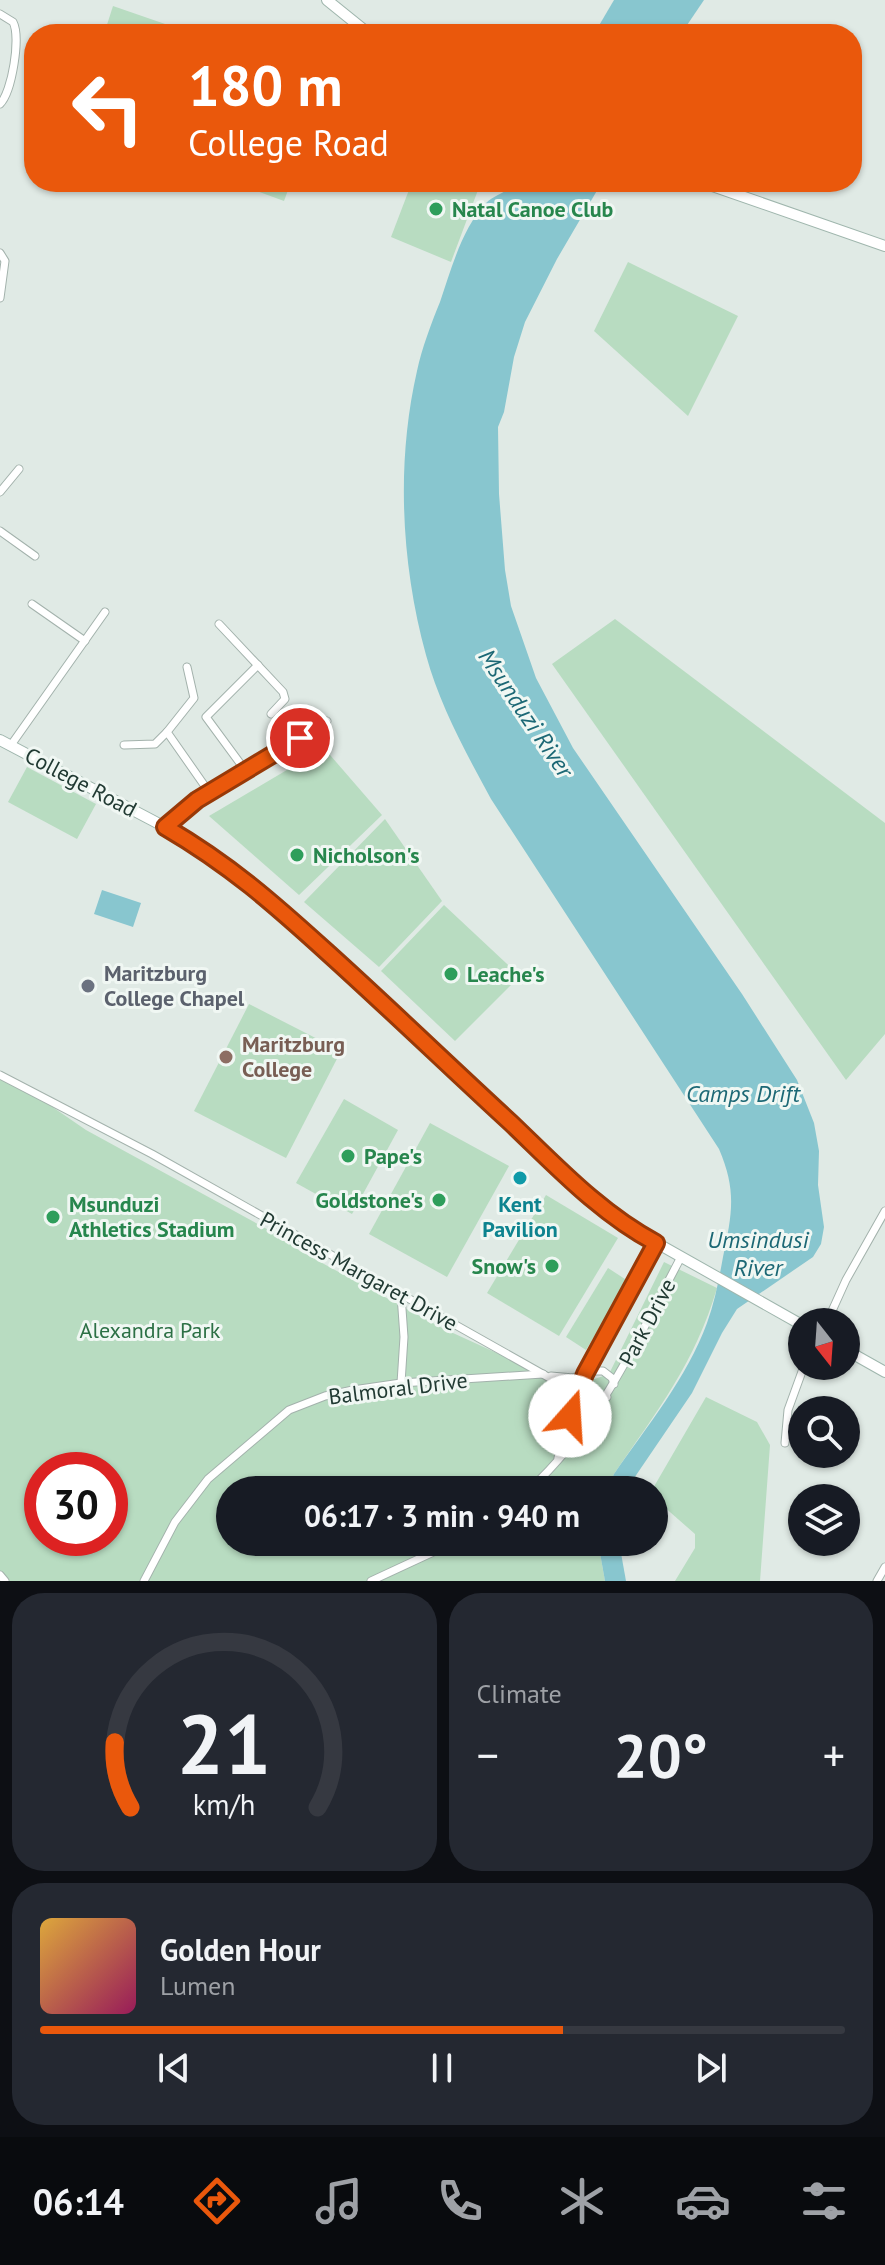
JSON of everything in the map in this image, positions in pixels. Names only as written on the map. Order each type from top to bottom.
[{"type":"street","points":[[327,0],[357,24]]},
{"type":"street","points":[[0,14],[12,19],[18,34],[7,94],[0,104]]},
{"type":"street","points":[[730,192],[885,246]]},
{"type":"street","points":[[0,253],[5,261],[0,298]]},
{"type":"street","points":[[0,492],[19,469]]},
{"type":"street","points":[[0,531],[35,556]]},
{"type":"street","points":[[32,604],[85,641]]},
{"type":"street","points":[[11,745],[105,612]]},
{"type":"street","points":[[219,624],[285,697],[271,714]]},
{"type":"street","points":[[245,770],[206,717],[258,665]]},
{"type":"street","points":[[124,745],[155,744],[167,732],[194,698],[187,667]]},
{"type":"street","points":[[165,827],[209,792],[327,721]]},
{"type":"street","points":[[167,732],[209,792]]},
{"type":"street","name":"College Road","points":[[0,740],[165,827],[229,867],[266,896],[557,1167],[623,1224],[788,1317]]},
{"type":"street","name":"Princess Margaret Drive","points":[[0,1075],[152,1154],[576,1392]]},
{"type":"street","points":[[833,1308],[885,1211]]},
{"type":"street","name":"Park Drive","points":[[557,1464],[576,1392],[656,1243]]},
{"type":"street","name":"Park Drive","points":[[544,1476],[557,1464],[607,1397],[681,1257]]},
{"type":"street","points":[[401,1295],[404,1337],[401,1383]]},
{"type":"street","points":[[860,1358],[885,1372]]},
{"type":"street","points":[[547,1375],[573,1378],[603,1371],[614,1384]]},
{"type":"street","name":"Balmoral Drive","points":[[144,1581],[188,1503],[220,1467],[289,1410],[325,1396],[401,1383],[547,1375]]},
{"type":"street","points":[[785,1443],[788,1410],[799,1380]]},
{"type":"street","points":[[576,1392],[592,1399],[607,1397]]},
{"type":"street","points":[[371,1581],[425,1556]]},
{"type":"street","points":[[877,1581],[885,1567]]},
{"type":"street","points":[[0,1575],[5,1581]]},
{"type":"green space","points":[[113,6],[165,24],[107,24]]},
{"type":"green space","points":[[259,192],[287,192],[284,201]]},
{"type":"green space","name":"Natal Canoe Club","points":[[408,192],[477,192],[451,262],[391,237]]},
{"type":"green space","points":[[628,262],[738,316],[688,416],[594,331]]},
{"type":"green space","points":[[615,619],[885,823],[885,1034],[846,1080],[552,664]]},
{"type":"green space","name":"Nicholson's","points":[[324,748],[382,815],[299,895],[209,816]]},
{"type":"green space","points":[[27,767],[96,804],[77,839],[8,802]]},
{"type":"green space","points":[[385,819],[442,901],[379,967],[304,902]]},
{"type":"green space","name":"Leache's","points":[[444,905],[520,976],[455,1041],[381,971]]},
{"type":"green space","points":[[249,1004],[341,1051],[286,1158],[194,1111]]},
{"type":"green space","name":"Alexandra Park","points":[[0,1071],[86,1130],[276,1234],[300,1251],[442,1328],[571,1387],[609,1374],[664,1262],[717,1288],[686,1363],[613,1476],[216,1476],[216,1556],[601,1556],[605,1581],[0,1581]]},
{"type":"green space","name":"Pape's","points":[[344,1099],[398,1130],[352,1214],[296,1183]]},
{"type":"green space","name":"Goldstone's","points":[[430,1123],[509,1166],[447,1277],[369,1234]]},
{"type":"green space","name":"Snow's","points":[[546,1195],[618,1238],[559,1336],[487,1293]]},
{"type":"green space","points":[[608,1268],[628,1281],[586,1350],[566,1337]]},
{"type":"green space","points":[[706,1397],[757,1422],[770,1445],[760,1581],[675,1581],[695,1548],[695,1534],[668,1510],[668,1476],[660,1476]]},
{"type":"water","points":[[614,0],[704,0],[688,24],[600,24]]},
{"type":"water","name":"Camps Drift","points":[[503,192],[596,192],[525,322],[498,427],[505,570],[511,606],[536,678],[573,748],[742,994],[797,1080],[814,1123],[819,1151],[818,1185],[824,1227],[821,1244],[813,1257],[737,1309],[692,1393],[636,1476],[613,1476],[653,1420],[699,1343],[710,1315],[729,1228],[731,1190],[719,1149],[491,799],[446,711],[426,655],[411,585],[404,513],[410,406],[421,354],[453,263],[470,225],[486,203]]},
{"type":"water","points":[[102,890],[141,903],[133,927],[94,914]]},
{"type":"water","points":[[601,1556],[622,1556],[626,1581],[605,1581]]},
{"type":"place","name":"Natal Canoe Club","points":[[436,209]]},
{"type":"place","name":"Nicholson's","points":[[297,855]]},
{"type":"place","name":"Leache's","points":[[451,974]]},
{"type":"place","name":"Maritzburg College Chapel","points":[[88,986]]},
{"type":"place","name":"Maritzburg College","points":[[226,1057]]},
{"type":"place","name":"Pape's","points":[[348,1156]]},
{"type":"place","name":"Kent Pavilion","points":[[520,1178]]},
{"type":"place","name":"Goldstone's","points":[[439,1200]]},
{"type":"place","name":"Msunduzi Athletics Stadium","points":[[53,1217]]},
{"type":"place","name":"Snow's","points":[[552,1266]]},
{"type":"route","points":[[300,738],[197,800],[165,827],[229,867],[266,896],[557,1167],[623,1224],[656,1243],[576,1392],[570,1416]]},
{"type":"water label","name":"Msunduzi River","points":[[526,713]]},
{"type":"water label","name":"Umsindusi River","points":[[758,1253]]}]
